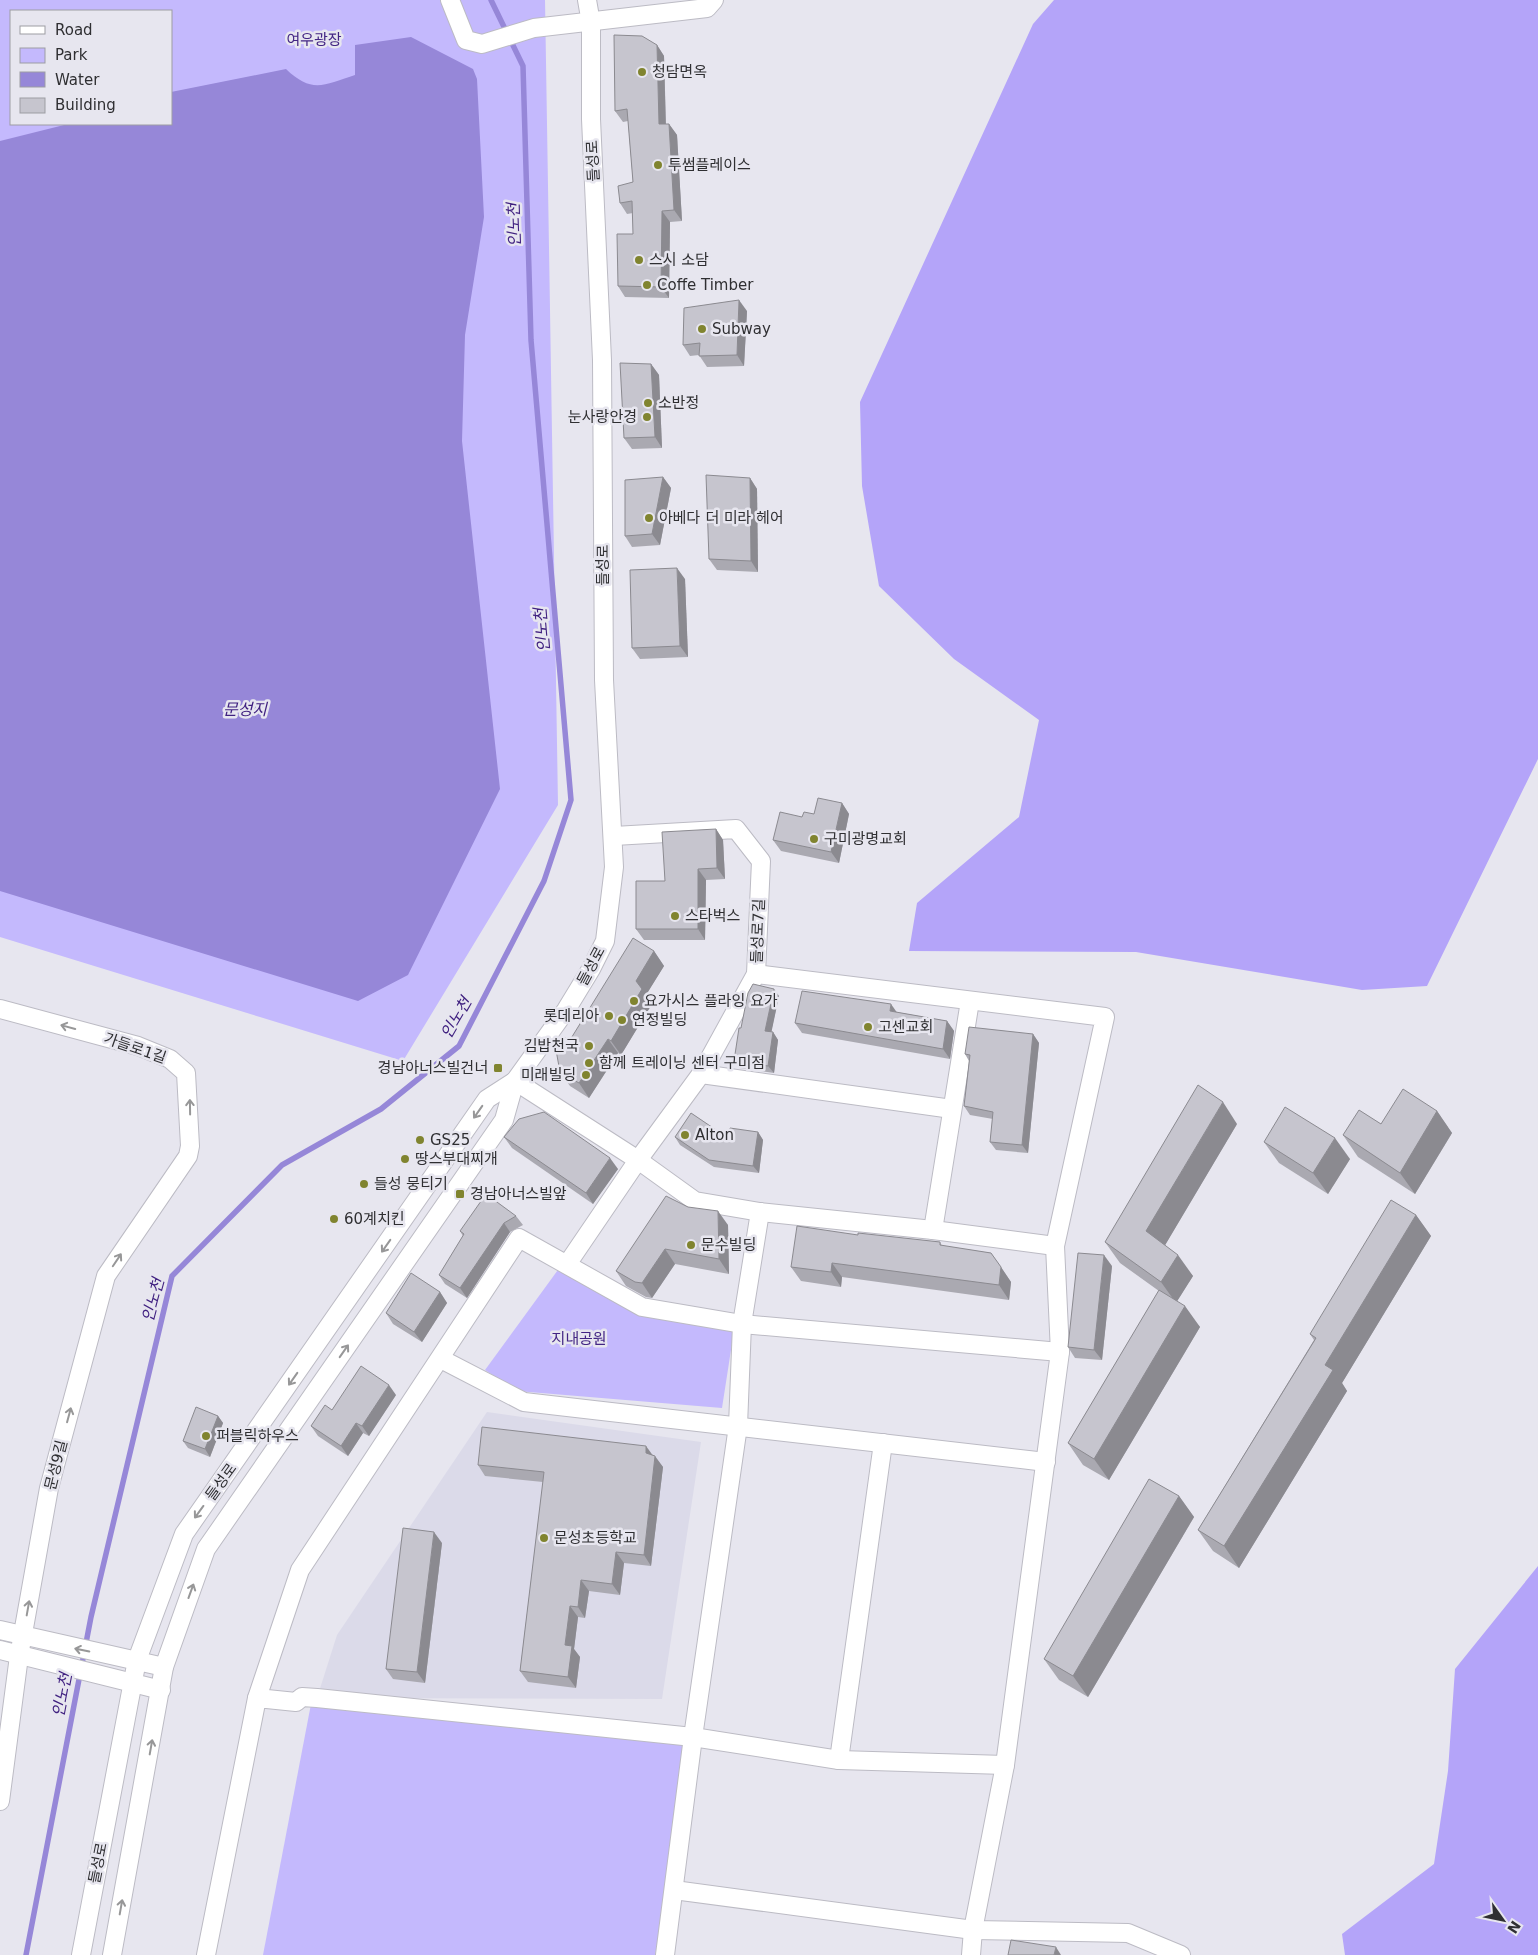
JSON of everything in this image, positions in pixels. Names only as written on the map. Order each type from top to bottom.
[{"type":"street","points":[[450,0],[466,40],[482,44],[534,28],[707,8],[714,0]]},
{"type":"street","name":"들성로","points":[[112,1955],[164,1667],[206,1549],[504,1120],[515,1082],[566,1010],[590,969],[604,940],[614,866],[614,836],[604,680],[602,360],[591,119],[590,22],[587,0]]},
{"type":"street","name":"들성로7길","points":[[568,1263],[638,1160],[701,1074],[756,974],[761,861],[736,829],[614,836]]},
{"type":"street","points":[[756,974],[1105,1017],[1055,1246],[1060,1352],[1005,1765],[973,1930],[971,1955]]},
{"type":"street","points":[[933,1230],[970,1000]]},
{"type":"street","name":"가들로1길","points":[[0,1009],[138,1046],[170,1059],[186,1073],[190,1108],[190,1146],[188,1156]]},
{"type":"street","points":[[701,1074],[952,1109]]},
{"type":"street","points":[[515,1082],[638,1160],[695,1201],[760,1212],[933,1230],[1055,1246]]},
{"type":"street","name":"들성로","points":[[81,1955],[137,1660],[184,1534],[487,1100],[515,1082]]},
{"type":"street","name":"문성9길","points":[[0,1801],[19,1656],[49,1488],[106,1276],[188,1156]]},
{"type":"street","points":[[666,1955],[693,1737],[738,1426],[742,1324],[760,1212]]},
{"type":"street","points":[[206,1955],[257,1698],[300,1570],[441,1359],[519,1238],[568,1263],[642,1307],[742,1324],[1060,1352]]},
{"type":"street","points":[[441,1359],[524,1402],[1046,1462]]},
{"type":"street","points":[[839,1760],[883,1444]]},
{"type":"street","points":[[0,1630],[164,1667]]},
{"type":"street","points":[[0,1650],[42,1662],[113,1677],[133,1684],[161,1690]]},
{"type":"street","points":[[257,1698],[296,1702],[302,1697],[317,1698],[693,1737],[839,1760],[1005,1765]]},
{"type":"street","points":[[674,1890],[973,1930],[1128,1933],[1181,1955]]},
{"type":"shaded area","points":[[1054,0],[1538,0],[1538,759],[1427,986],[1362,990],[1136,952],[909,951],[917,903],[1019,817],[1039,720],[954,659],[879,586],[862,486],[860,402],[1033,24]]},
{"type":"shaded area","name":"문성초등학교","points":[[487,1412],[701,1442],[662,1699],[317,1698],[337,1635]]},
{"type":"shaded area","points":[[1538,1566],[1538,1955],[1345,1955],[1342,1934],[1434,1864],[1448,1771],[1455,1669]]},
{"type":"green space","name":"문성지","points":[[0,0],[545,0],[558,805],[403,1061],[0,937]]},
{"type":"green space","name":"지내공원","points":[[563,1263],[641,1309],[735,1324],[722,1408],[517,1391],[485,1370]]},
{"type":"green space","points":[[311,1704],[693,1737],[655,1955],[263,1955]]},
{"type":"water","name":"문성지","points":[[411,37],[473,69],[477,79],[484,217],[465,335],[462,441],[500,789],[408,975],[358,1001],[0,891],[0,141],[64,125],[172,125],[172,92],[286,69],[295,77],[311,85],[326,84],[355,75],[355,45]]},
{"type":"building","points":[[614,35],[642,36],[657,45],[659,124],[669,124],[674,210],[662,211],[661,287],[618,286],[617,234],[633,234],[632,201],[620,203],[618,186],[633,182],[627,109],[615,111]]},
{"type":"building","points":[[739,300],[737,355],[699,356],[700,343],[683,345],[684,308]]},
{"type":"building","points":[[620,363],[651,364],[655,437],[624,438]]},
{"type":"building","points":[[706,475],[750,478],[751,561],[709,559]]},
{"type":"building","points":[[663,477],[652,534],[625,536],[625,480]]},
{"type":"building","points":[[677,568],[680,646],[632,648],[630,570]]},
{"type":"building","points":[[818,798],[842,803],[831,852],[773,840],[780,812],[802,817],[804,812],[814,814]]},
{"type":"building","points":[[716,829],[717,868],[698,869],[698,929],[636,929],[636,881],[665,881],[662,832]]},
{"type":"building","points":[[633,938],[654,951],[636,981],[642,989],[611,1041],[608,1039],[579,1083],[560,1072],[556,1050],[564,1037],[570,1040]]},
{"type":"building","points":[[753,984],[774,989],[765,1031],[773,1032],[768,1066],[734,1061],[739,1028],[741,1028],[748,993]]},
{"type":"building","points":[[802,991],[891,1004],[890,1011],[947,1021],[943,1049],[795,1023]]},
{"type":"building","points":[[969,1027],[1033,1034],[1022,1145],[990,1142],[993,1112],[964,1106],[970,1055],[965,1054]]},
{"type":"building","points":[[1198,1085],[1223,1102],[1146,1231],[1178,1255],[1161,1282],[1105,1242]]},
{"type":"building","points":[[1403,1089],[1437,1111],[1400,1173],[1343,1135],[1359,1110],[1381,1124]]},
{"type":"building","points":[[1285,1107],[1335,1138],[1313,1173],[1264,1142]]},
{"type":"building","points":[[544,1112],[610,1158],[586,1193],[504,1137],[519,1119]]},
{"type":"building","points":[[691,1113],[728,1138],[730,1128],[758,1132],[753,1166],[709,1160],[675,1137]]},
{"type":"building","points":[[486,1194],[516,1216],[504,1223],[460,1288],[439,1275],[464,1234],[460,1231]]},
{"type":"building","points":[[666,1196],[688,1207],[718,1211],[719,1259],[665,1249],[642,1283],[635,1282],[616,1271]]},
{"type":"building","points":[[1391,1200],[1416,1215],[1325,1365],[1333,1370],[1224,1546],[1198,1530],[1316,1338],[1310,1334]]},
{"type":"building","points":[[797,1226],[858,1235],[858,1233],[940,1242],[940,1245],[991,1253],[1001,1267],[999,1285],[832,1263],[831,1272],[791,1267]]},
{"type":"building","points":[[1078,1253],[1104,1255],[1094,1350],[1068,1347]]},
{"type":"building","points":[[411,1273],[440,1292],[414,1332],[386,1313]]},
{"type":"building","points":[[1159,1290],[1185,1306],[1094,1459],[1068,1443]]},
{"type":"building","points":[[361,1366],[389,1385],[362,1426],[356,1423],[341,1446],[311,1426],[325,1405],[332,1410]]},
{"type":"building","points":[[196,1407],[218,1416],[205,1449],[183,1441]]},
{"type":"building","points":[[482,1427],[646,1446],[646,1453],[655,1456],[644,1555],[616,1552],[612,1584],[581,1580],[578,1607],[570,1606],[565,1645],[572,1646],[568,1677],[520,1671],[544,1472],[478,1465]]},
{"type":"building","points":[[1149,1479],[1179,1496],[1073,1676],[1044,1659]]},
{"type":"building","points":[[403,1528],[434,1532],[417,1672],[386,1669]]},
{"type":"building","points":[[1011,1940],[1056,1947],[1054,1955],[1008,1955]]},
{"type":"waterway","name":"인노천","points":[[26,1955],[91,1617],[172,1276],[282,1165],[381,1109],[459,1046],[544,881],[571,800],[531,340],[523,66],[491,0]]},
{"type":"place","name":"청담면옥","points":[[642,72]]},
{"type":"place","name":"투썸플레이스","points":[[658,165]]},
{"type":"place","name":"스시 소담","points":[[639,260]]},
{"type":"place","name":"Coffe Timber","points":[[647,285]]},
{"type":"place","name":"Subway","points":[[702,329]]},
{"type":"place","name":"소반정","points":[[648,403]]},
{"type":"place","name":"눈사랑안경","points":[[647,417]]},
{"type":"place","name":"아베다 더 미라 헤어","points":[[649,518]]},
{"type":"place","name":"구미광명교회","points":[[814,839]]},
{"type":"place","name":"스타벅스","points":[[675,916]]},
{"type":"place","name":"요가시스 플라잉 요가","points":[[634,1001]]},
{"type":"place","name":"롯데리아","points":[[609,1016]]},
{"type":"place","name":"연정빌딩","points":[[622,1020]]},
{"type":"place","name":"고센교회","points":[[868,1027]]},
{"type":"place","name":"김밥천국","points":[[589,1046]]},
{"type":"place","name":"함께 트레이닝 센터 구미점","points":[[589,1063]]},
{"type":"place","name":"경남아너스빌건너","points":[[498,1068]]},
{"type":"place","name":"미래빌딩","points":[[586,1075]]},
{"type":"place","name":"Alton","points":[[685,1135]]},
{"type":"place","name":"GS25","points":[[420,1140]]},
{"type":"place","name":"땅스부대찌개","points":[[405,1159]]},
{"type":"place","name":"들성 뭉티기","points":[[364,1184]]},
{"type":"place","name":"경남아너스빌앞","points":[[460,1194]]},
{"type":"place","name":"60계치킨","points":[[334,1219]]},
{"type":"place","name":"문수빌딩","points":[[691,1245]]},
{"type":"place","name":"퍼블릭하우스","points":[[206,1436]]},
{"type":"place","name":"문성초등학교","points":[[544,1538]]},
{"type":"park label","name":"여우광장","points":[[314,40]]}]
